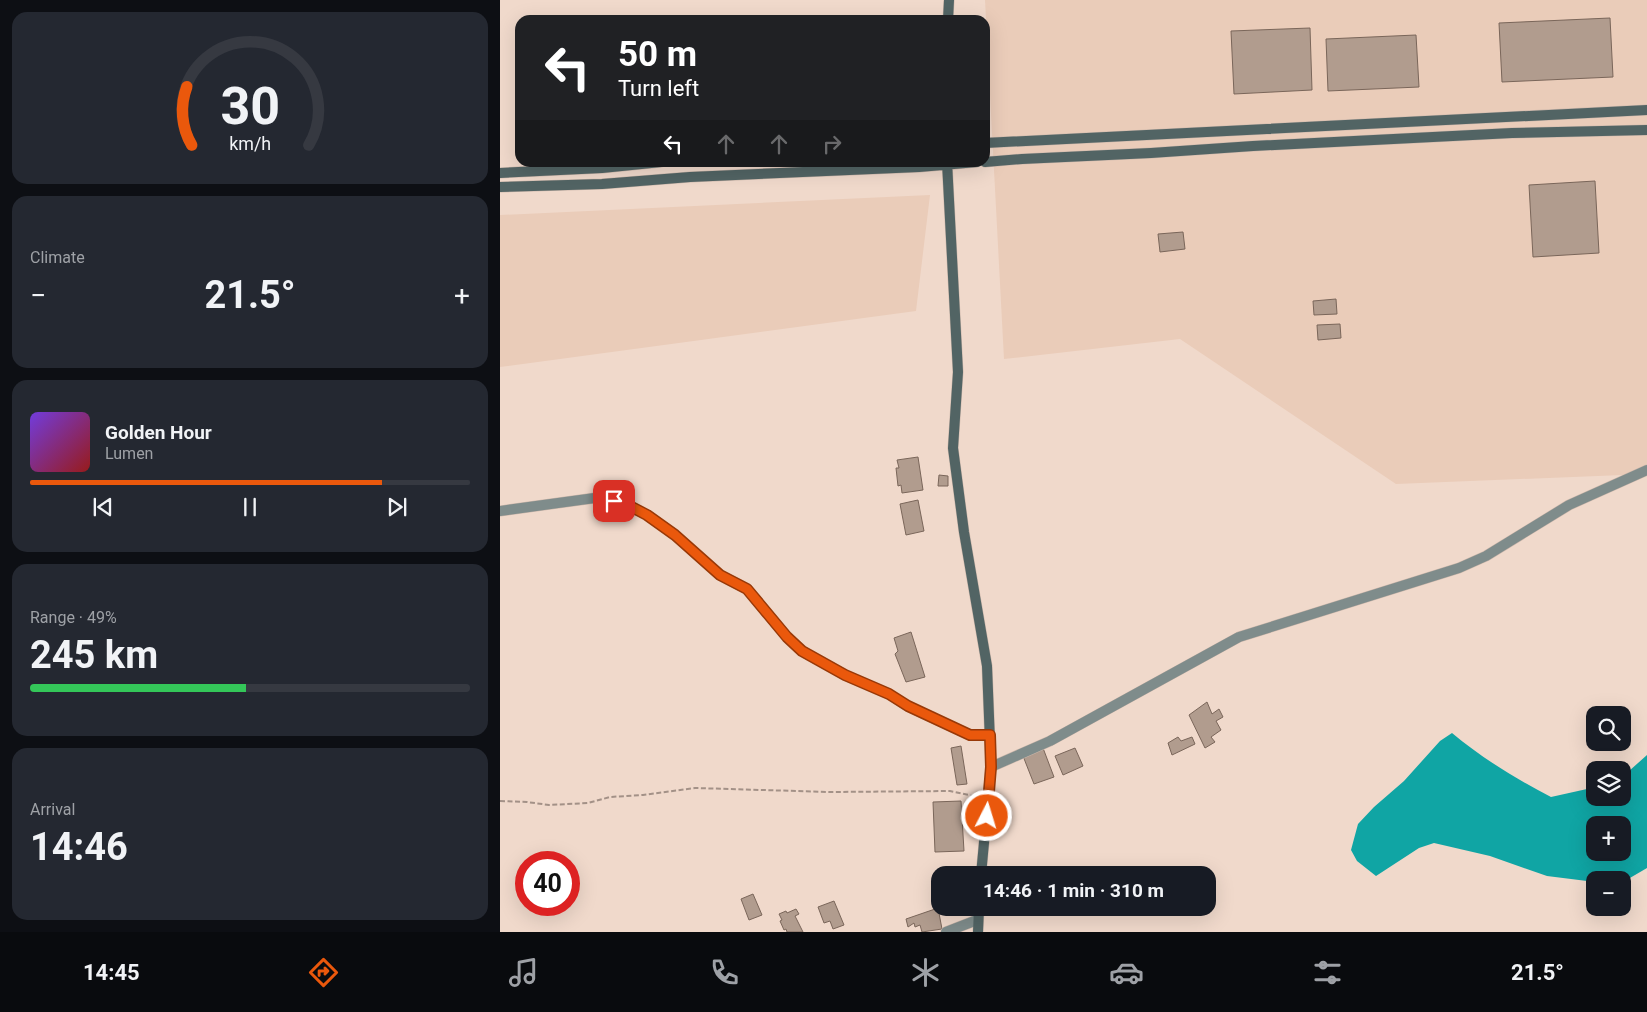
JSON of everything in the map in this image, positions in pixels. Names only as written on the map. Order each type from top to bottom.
[{"type":"street","points":[[948,15],[949,0]]},
{"type":"street","points":[[990,143],[1647,110]]},
{"type":"street","points":[[990,162],[1512,133],[1647,130]]},
{"type":"street","points":[[500,173],[612,167]]},
{"type":"street","points":[[500,187],[602,184],[690,177],[888,167]]},
{"type":"street","points":[[947,167],[958,372],[953,448],[964,532],[987,666],[991,767],[982,866]]},
{"type":"street","points":[[991,767],[1050,741],[1239,637],[1460,568],[1486,556],[1569,505],[1647,470]]},
{"type":"street","points":[[500,511],[602,497],[626,504],[647,515],[675,535],[720,575],[747,589],[787,637],[802,651],[845,675],[889,694],[908,706],[970,735],[990,735]]},
{"type":"street","points":[[977,916],[978,932]]},
{"type":"street","points":[[946,932],[977,920]]},
{"type":"path","points":[[500,801],[549,805],[588,803],[610,797],[696,788],[830,792],[950,791],[972,796],[988,797]]},
{"type":"shaded area","points":[[985,0],[1647,0],[1647,474],[1396,484],[1180,339],[1004,359],[990,94],[990,15],[986,15]]},
{"type":"shaded area","points":[[930,195],[916,311],[500,367],[500,215]]},
{"type":"water","points":[[1452,733],[1500,768],[1551,797],[1586,789],[1586,806],[1631,806],[1631,769],[1647,755],[1647,868],[1631,877],[1631,871],[1586,871],[1586,881],[1547,876],[1490,856],[1434,843],[1419,848],[1376,876],[1357,861],[1351,850],[1358,824],[1404,781],[1440,741]]},
{"type":"building","points":[[1610,18],[1613,77],[1502,82],[1499,23]]},
{"type":"building","points":[[1310,28],[1312,90],[1234,94],[1231,31]]},
{"type":"building","points":[[1416,35],[1419,87],[1328,91],[1326,39]]},
{"type":"building","points":[[1595,181],[1599,253],[1533,257],[1529,185]]},
{"type":"building","points":[[1183,232],[1185,249],[1160,252],[1158,234]]},
{"type":"building","points":[[1336,299],[1337,314],[1314,315],[1313,301]]},
{"type":"building","points":[[1340,324],[1341,338],[1318,340],[1317,325]]},
{"type":"building","points":[[918,457],[923,490],[902,493],[901,485],[898,486],[896,468],[899,468],[897,460]]},
{"type":"building","points":[[939,475],[948,476],[948,486],[938,486]]},
{"type":"building","points":[[918,500],[924,531],[906,535],[900,504]]},
{"type":"building","points":[[911,632],[925,677],[906,682],[895,654],[898,651],[894,638]]},
{"type":"building","points":[[1207,702],[1212,714],[1219,709],[1223,717],[1216,721],[1221,730],[1211,737],[1215,742],[1205,748],[1189,715]]},
{"type":"building","points":[[1178,737],[1181,741],[1192,737],[1195,744],[1172,755],[1168,743]]},
{"type":"building","points":[[961,746],[967,784],[957,785],[951,748]]},
{"type":"building","points":[[1043,748],[1054,777],[1034,784],[1023,756]]},
{"type":"building","points":[[1075,748],[1083,766],[1063,775],[1055,756]]},
{"type":"building","points":[[961,801],[964,851],[935,852],[933,802]]},
{"type":"building","points":[[753,894],[762,915],[749,920],[741,899]]},
{"type":"building","points":[[834,901],[844,925],[833,929],[830,921],[824,923],[818,907]]},
{"type":"building","points":[[796,909],[799,914],[795,916],[803,932],[787,932],[780,921],[782,920],[779,914]]},
{"type":"building","points":[[931,910],[931,916],[940,916],[942,929],[922,932],[920,925],[915,927],[914,923],[908,927],[906,919]]},
{"type":"route","points":[[614,501],[626,504],[647,515],[675,535],[720,575],[747,589],[787,637],[802,651],[845,675],[889,694],[908,706],[970,735],[990,735],[991,767],[987,816]]}]
